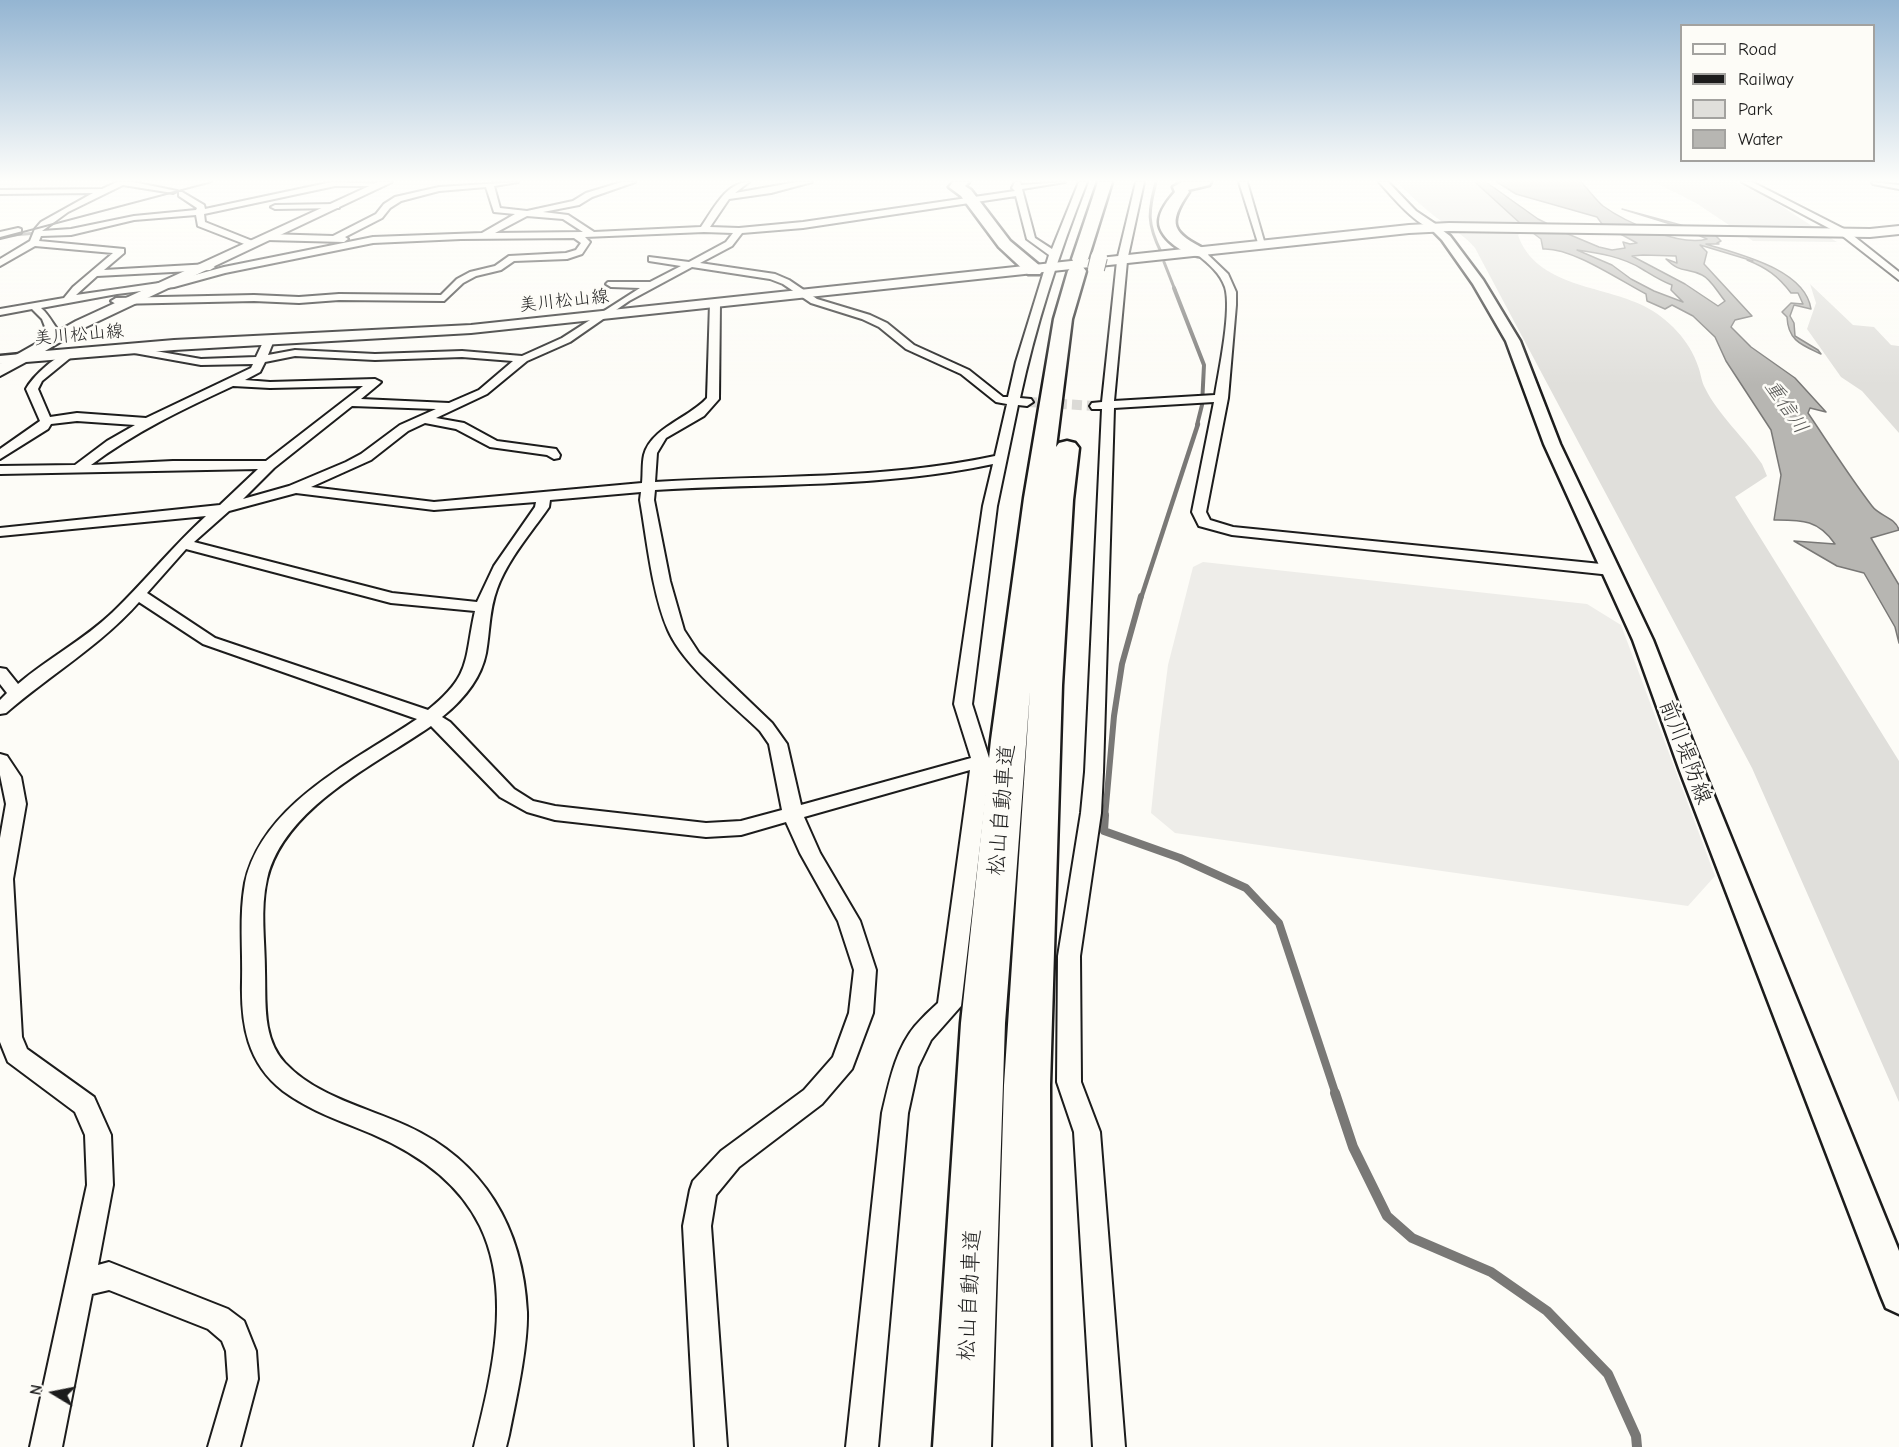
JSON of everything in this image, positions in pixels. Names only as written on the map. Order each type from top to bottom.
[{"type":"highway","points":[[1008,250],[1013,255],[1046,264]]},
{"type":"highway","name":"松山自動車道","points":[[1022,1447],[1027,1085],[1046,685],[1060,500],[1093,250]]},
{"type":"highway","points":[[1194,250],[1201,253]]},
{"type":"highway","points":[[1198,250],[1201,253]]},
{"type":"highway","name":"松山自動車道","points":[[962,1447],[995,750],[1037,498],[1063,319],[1091,261]]},
{"type":"main road","points":[[0,370],[59,336],[240,250]]},
{"type":"main road","name":"美川松山線","points":[[21,358],[269,340],[417,334],[806,294],[1046,264],[1122,261],[1232,250]]},
{"type":"street","points":[[0,263],[19,250]]},
{"type":"street","points":[[66,301],[121,251],[89,250]]},
{"type":"street","points":[[0,312],[163,285],[244,266],[332,250]]},
{"type":"street","points":[[90,296],[127,302],[254,298],[299,300],[339,297],[444,298],[460,281],[472,274],[498,268],[512,258],[575,254],[581,250]]},
{"type":"street","points":[[0,532],[225,508],[294,489],[351,465],[366,457],[391,436],[490,388],[523,359],[566,340],[626,299],[718,250]]},
{"type":"street","points":[[1040,250],[1046,264]]},
{"type":"street","points":[[862,1447],[895,1113],[906,1067],[922,1034],[949,1006],[995,750],[963,704],[990,506],[1012,402],[1046,264],[1053,250]]},
{"type":"street","points":[[1109,1447],[1087,1132],[1069,1082],[1069,956],[1094,782],[1102,406],[1109,386],[1125,250]]},
{"type":"street","name":"前川堤防線","points":[[1454,250],[1479,283],[1513,341],[1552,444],[1643,640],[1696,782],[1899,1296]]},
{"type":"street","points":[[1862,250],[1899,277]]},
{"type":"street","points":[[1201,253],[1220,269],[1230,292],[1231,308],[1222,399],[1199,512],[1204,524],[1232,531],[1611,570]]},
{"type":"street","points":[[651,259],[762,273],[786,282],[814,301],[883,325],[910,347],[965,372],[1000,400],[1027,402]]},
{"type":"street","points":[[95,273],[244,266]]},
{"type":"street","points":[[611,284],[652,285]]},
{"type":"street","points":[[711,1447],[697,1226],[703,1190],[730,1159],[813,1097],[843,1062],[861,1013],[865,970],[849,921],[810,853],[793,814],[778,744],[766,726],[693,656],[676,630],[662,582],[647,500],[651,453],[661,436],[699,413],[713,399],[715,303]]},
{"type":"street","points":[[35,307],[46,317],[54,332],[53,335],[59,336]]},
{"type":"street","points":[[78,469],[111,444],[148,422],[256,370],[269,340]]},
{"type":"street","points":[[127,349],[201,362],[260,360],[295,353],[375,357],[462,354],[523,359]]},
{"type":"street","points":[[46,421],[32,389],[37,379],[70,354]]},
{"type":"street","points":[[348,381],[375,357]]},
{"type":"street","points":[[0,360],[21,358]]},
{"type":"street","points":[[0,709],[90,640],[138,594],[183,544],[255,481],[269,465],[375,382],[270,385],[230,382]]},
{"type":"street","points":[[1102,406],[1208,398],[1222,399]]},
{"type":"street","points":[[350,402],[449,406]]},
{"type":"street","points":[[0,455],[37,432],[46,421],[76,417],[148,422]]},
{"type":"street","points":[[422,419],[460,426],[494,444],[551,452],[554,455]]},
{"type":"street","points":[[294,489],[434,506],[648,488],[895,477],[967,467],[1000,459]]},
{"type":"street","points":[[4,473],[173,465],[269,465]]},
{"type":"street","points":[[490,1447],[500,1403],[512,1314],[503,1245],[480,1197],[440,1157],[401,1135],[316,1100],[285,1079],[264,1054],[254,1017],[253,899],[260,867],[278,836],[302,807],[335,780],[430,717],[452,699],[476,664],[483,608],[491,586],[542,507],[544,498]]},
{"type":"street","points":[[183,544],[391,598],[483,608]]},
{"type":"street","points":[[138,594],[209,641],[430,717],[444,726],[507,793],[527,806],[555,813],[714,831],[741,828],[793,814],[995,750]]},
{"type":"street","points":[[0,673],[17,694]]},
{"type":"street","points":[[0,760],[11,777],[16,804],[3,879],[10,1037],[17,1055],[86,1105],[98,1135],[100,1185],[45,1447]]},
{"type":"street","points":[[79,1283],[109,1276],[218,1319],[234,1331],[241,1351],[243,1379],[224,1447]]},
{"type":"shaded area","points":[[1203,562],[1587,604],[1621,625],[1715,876],[1688,906],[1175,833],[1151,813],[1159,735],[1168,665],[1193,567]]},
{"type":"green space","points":[[1476,250],[1526,250],[1539,265],[1555,275],[1627,299],[1653,311],[1684,339],[1694,357],[1710,398],[1762,464],[1767,476],[1735,497],[1899,761],[1899,1102],[1752,768]]},
{"type":"green space","points":[[1810,284],[1853,325],[1874,327],[1891,345],[1899,346],[1899,433],[1862,391],[1841,377],[1807,329],[1816,303]]},
{"type":"water","name":"重信川","points":[[1549,250],[1705,250],[1707,252],[1704,264],[1752,316],[1735,320],[1731,327],[1751,347],[1795,378],[1826,412],[1810,408],[1808,413],[1872,506],[1891,519],[1899,530],[1871,538],[1899,585],[1899,643],[1895,627],[1864,573],[1837,566],[1794,541],[1835,544],[1829,536],[1815,525],[1793,520],[1774,520],[1781,475],[1771,430],[1726,361],[1715,337],[1693,316],[1672,305],[1665,309],[1647,301],[1646,294],[1595,266],[1567,253]],"holes":[[[1577,250],[1627,261],[1672,285],[1671,290],[1683,302],[1654,291],[1631,279],[1612,265]],[[1632,256],[1676,256],[1677,263],[1666,259],[1680,269],[1705,277],[1725,301],[1718,306],[1685,284]]]},
{"type":"water","points":[[1715,250],[1724,250],[1752,258],[1784,273],[1797,283],[1806,295],[1811,309],[1794,305],[1790,316],[1794,323],[1795,336],[1821,354],[1802,345],[1793,337],[1787,317],[1782,312],[1791,303],[1803,304],[1798,293],[1791,293],[1772,273],[1747,260],[1753,261]]},
{"type":"waterway","points":[[1164,262],[1175,290]]},
{"type":"waterway","points":[[1174,288],[1204,365],[1202,405],[1197,425]]},
{"type":"waterway","points":[[1141,598],[1198,424]]},
{"type":"waterway","points":[[1105,817],[1114,716],[1122,664],[1141,596]]},
{"type":"waterway","points":[[1105,815],[1104,831],[1180,858],[1246,888],[1279,923],[1336,1095]]},
{"type":"waterway","points":[[1335,1093],[1353,1147],[1387,1216],[1412,1238],[1491,1272],[1547,1311],[1608,1374],[1636,1436],[1637,1447]]},
{"type":"tunnel","points":[[1027,402],[1096,406]]}]
